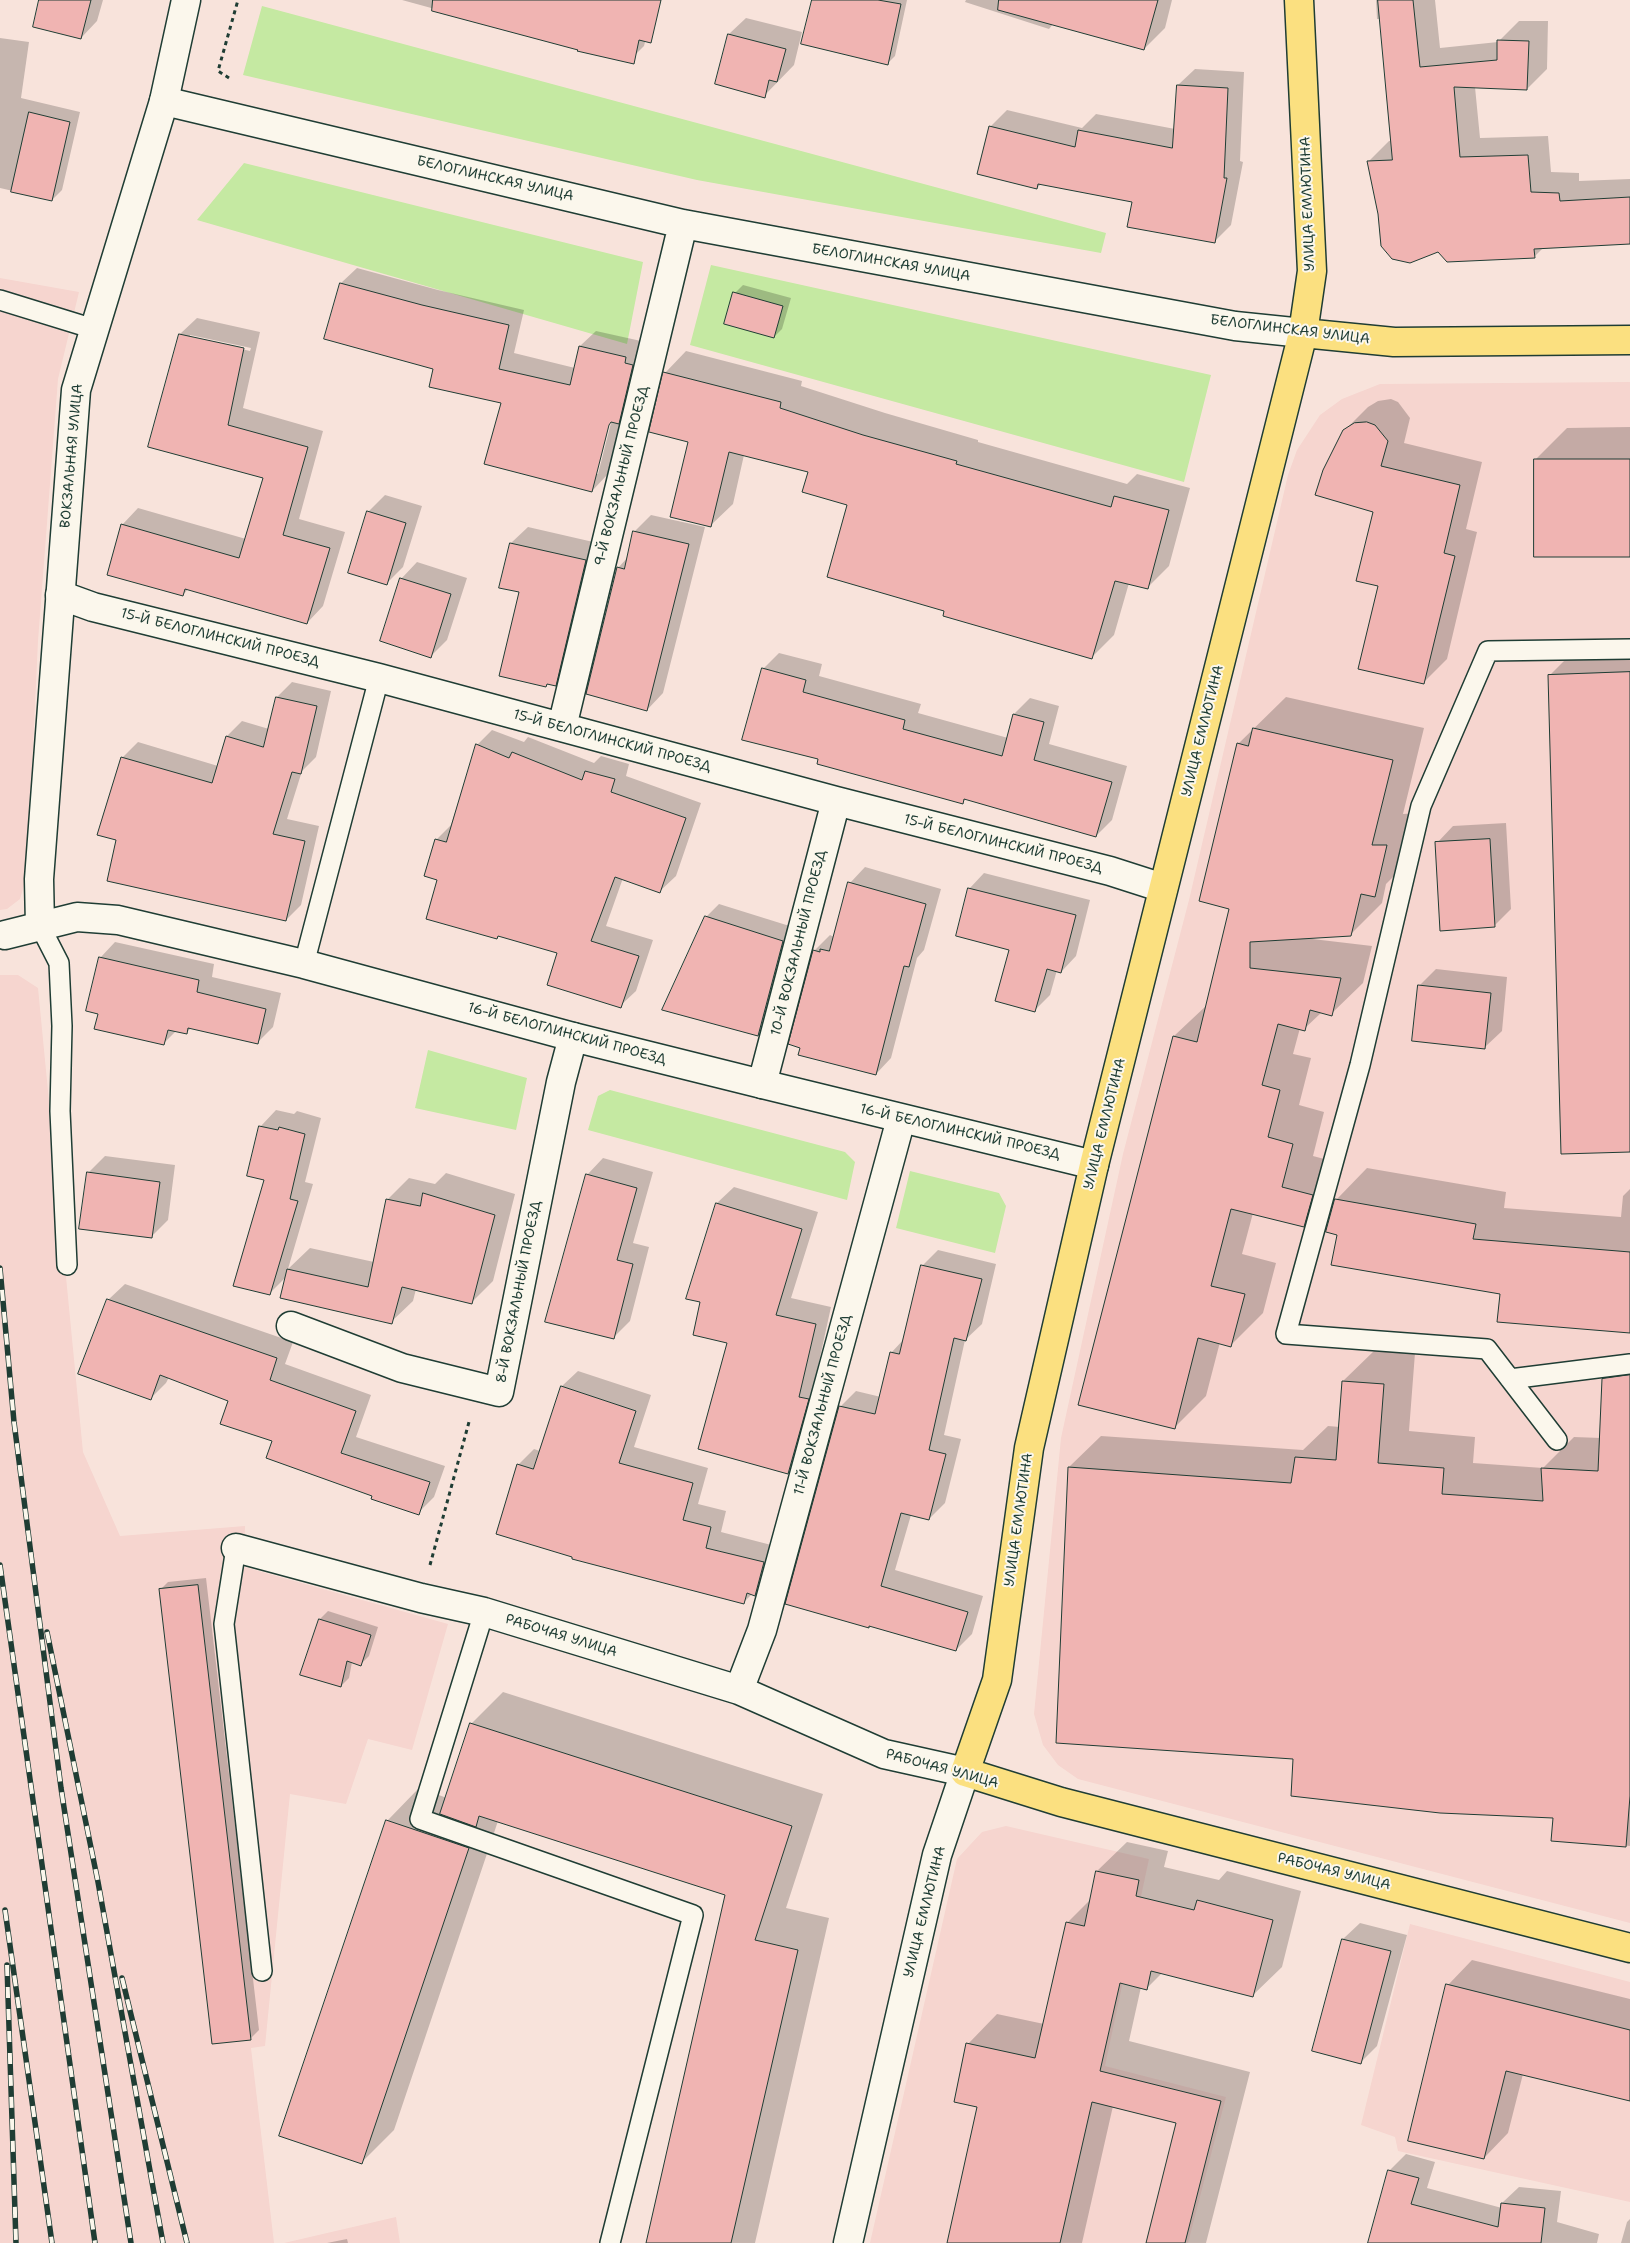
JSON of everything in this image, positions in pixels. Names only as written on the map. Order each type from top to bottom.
[{"type":"main road","name":"УЛИЦА ЕМЛЮТИНА","points":[[965,1772],[997,1680],[1029,1448],[1094,1164],[1303,333],[1312,271],[1300,0]]},
{"type":"main road","name":"БЕЛОГЛИНСКАЯ УЛИЦА","points":[[1303,333],[1394,342],[1630,340]]},
{"type":"main road","name":"РАБОЧАЯ УЛИЦА","points":[[965,1772],[1061,1802],[1630,1948]]},
{"type":"street","name":"ВОКЗАЛЬНАЯ УЛИЦА","points":[[40,926],[39,879],[76,390],[164,101],[186,0]]},
{"type":"street","name":"БЕЛОГЛИНСКАЯ УЛИЦА","points":[[164,101],[683,224],[1235,326],[1303,333]]},
{"type":"street","name":"9-Й ВОКЗАЛЬНЫЙ ПРОЕЗД","points":[[562,727],[683,224]]},
{"type":"street","name":"15-Й БЕЛОГЛИНСКИЙ ПРОЕЗД","points":[[60,595],[93,606],[379,678],[836,801],[1110,871],[1163,888]]},
{"type":"street","name":"10-Й ВОКЗАЛЬНЫЙ ПРОЕЗД","points":[[762,1084],[836,801]]},
{"type":"street","name":"16-Й БЕЛОГЛИНСКИЙ ПРОЕЗД","points":[[5,935],[77,917],[118,920],[304,964],[572,1037],[901,1119],[1094,1164]]},
{"type":"street","name":"8-Й ВОКЗАЛЬНЫЙ ПРОЕЗД","points":[[291,1326],[402,1368],[499,1392],[559,1092],[572,1037]]},
{"type":"street","name":"11-Й ВОКЗАЛЬНЫЙ ПРОЕЗД","points":[[740,1690],[762,1630],[901,1119]]},
{"type":"street","name":"РАБОЧАЯ УЛИЦА","points":[[236,1548],[422,1598],[484,1612],[740,1690],[884,1754],[965,1772]]},
{"type":"street","name":"УЛИЦА ЕМЛЮТИНА","points":[[848,2243],[937,1855],[965,1772]]},
{"type":"lane","points":[[0,300],[94,329]]},
{"type":"lane","points":[[1557,1440],[1487,1348],[1286,1334],[1360,1065],[1422,806],[1488,651],[1630,649]]},
{"type":"lane","points":[[304,964],[379,678]]},
{"type":"lane","points":[[40,926],[59,963],[62,1026],[60,1111],[67,1265]]},
{"type":"lane","points":[[1510,1379],[1630,1364]]},
{"type":"lane","points":[[236,1548],[224,1624],[262,1971]]},
{"type":"lane","points":[[484,1612],[420,1819],[693,1915],[610,2243]]},
{"type":"path","points":[[231,80],[218,71],[238,0]]},
{"type":"path","points":[[422,1598],[479,1387]]},
{"type":"shaded area","points":[[0,278],[79,292],[58,379],[38,641],[27,875],[20,899],[7,909],[0,910]]},
{"type":"shaded area","points":[[1630,382],[1630,1923],[1078,1779],[1058,1765],[1043,1745],[1034,1714],[1061,1438],[1123,1154],[1189,900],[1288,475],[1297,450],[1320,415],[1342,399],[1380,384]]},
{"type":"shaded area","points":[[0,975],[18,975],[38,988],[83,1452],[120,1536],[245,1526],[244,1567],[448,1624],[412,1750],[368,1739],[346,1804],[290,1794],[265,2046],[251,2048],[274,2243],[0,2243]]},
{"type":"shaded area","points":[[1006,1826],[1149,1859],[1105,2066],[1226,2097],[1188,2243],[870,2243],[957,1859],[982,1832]]},
{"type":"shaded area","points":[[1410,1924],[1630,1982],[1630,2202],[1398,2151],[1395,2137],[1361,2125]]},
{"type":"shaded area","points":[[396,2217],[400,2243],[284,2243]]},
{"type":"green space","points":[[262,6],[1106,233],[1101,253],[697,180],[243,75]]},
{"type":"green space","points":[[244,163],[643,262],[627,344],[197,220]]},
{"type":"green space","points":[[711,265],[1211,375],[1184,482],[690,345]]},
{"type":"green space","points":[[428,1050],[527,1078],[516,1130],[415,1108]]},
{"type":"green space","points":[[610,1090],[845,1152],[855,1162],[847,1200],[588,1130],[598,1096]]},
{"type":"green space","points":[[910,1171],[999,1193],[1006,1206],[995,1253],[896,1228]]},
{"type":"building","points":[[39,0],[91,0],[81,39],[33,27]]},
{"type":"building","points":[[433,0],[661,0],[651,43],[639,40],[634,64],[577,51],[432,11]]},
{"type":"building","points":[[812,0],[878,0],[901,4],[888,65],[801,44]]},
{"type":"building","points":[[999,0],[1158,0],[1144,50],[998,10]]},
{"type":"building","points":[[1378,0],[1413,0],[1420,67],[1497,60],[1497,40],[1529,41],[1527,90],[1454,87],[1460,157],[1528,155],[1531,192],[1559,193],[1560,201],[1630,197],[1630,244],[1534,249],[1535,258],[1447,262],[1438,252],[1410,263],[1392,259],[1381,246],[1378,214],[1367,161],[1392,160]]},
{"type":"building","points":[[728,34],[786,49],[777,82],[769,80],[765,98],[715,84]]},
{"type":"building","points":[[1177,85],[1228,88],[1224,178],[1227,178],[1215,243],[1127,227],[1132,202],[1038,184],[1037,189],[977,174],[989,126],[1075,147],[1078,130],[1172,148]]},
{"type":"building","points":[[29,112],[70,122],[52,201],[11,192]]},
{"type":"building","points":[[340,283],[422,305],[509,325],[499,369],[570,385],[579,346],[626,357],[625,363],[633,365],[619,424],[611,422],[609,425],[592,492],[484,464],[501,403],[429,387],[433,369],[324,339]]},
{"type":"building","points":[[733,292],[783,306],[774,338],[724,324]]},
{"type":"building","points":[[179,334],[244,348],[228,425],[308,447],[283,535],[330,548],[307,624],[185,589],[183,596],[107,575],[121,524],[239,558],[263,478],[148,447]]},
{"type":"building","points":[[663,372],[781,402],[780,408],[863,435],[957,461],[956,464],[1111,507],[1114,496],[1169,510],[1148,589],[1115,581],[1092,659],[943,616],[944,611],[827,577],[847,505],[802,492],[808,472],[729,452],[711,527],[670,517],[688,442],[649,432]]},
{"type":"building","points":[[1367,422],[1375,425],[1388,441],[1381,466],[1460,485],[1444,553],[1455,556],[1424,684],[1358,669],[1378,586],[1356,581],[1373,512],[1315,495],[1323,470],[1343,430],[1354,423]]},
{"type":"building","points":[[1534,459],[1630,459],[1630,557],[1534,557]]},
{"type":"building","points":[[367,511],[406,523],[387,585],[348,573]]},
{"type":"building","points":[[633,531],[689,544],[647,711],[586,694],[617,567],[624,569]]},
{"type":"building","points":[[510,543],[586,560],[556,686],[547,684],[546,687],[499,676],[519,592],[499,588]]},
{"type":"building","points":[[400,578],[451,594],[431,658],[380,641]]},
{"type":"building","points":[[762,668],[806,680],[803,692],[905,720],[903,729],[1002,756],[1013,714],[1044,722],[1034,760],[1112,782],[1096,837],[964,799],[963,804],[817,764],[818,759],[742,740]]},
{"type":"building","points":[[1630,672],[1630,1152],[1561,1154],[1548,675]]},
{"type":"building","points":[[276,697],[317,706],[301,774],[292,772],[273,834],[305,841],[286,921],[107,881],[116,840],[97,835],[121,757],[212,783],[226,736],[263,747]]},
{"type":"building","points":[[1253,728],[1393,760],[1372,845],[1387,845],[1375,897],[1361,894],[1351,936],[1250,942],[1250,968],[1341,978],[1332,1016],[1310,1010],[1305,1031],[1278,1024],[1262,1085],[1280,1090],[1268,1137],[1293,1144],[1282,1187],[1313,1195],[1304,1227],[1231,1209],[1211,1286],[1245,1294],[1231,1347],[1198,1338],[1175,1429],[1078,1405],[1173,1036],[1197,1042],[1229,909],[1199,901],[1237,743],[1248,746]]},
{"type":"building","points":[[476,744],[509,758],[512,752],[582,780],[585,771],[615,779],[611,792],[686,818],[660,893],[615,877],[591,941],[639,956],[621,1008],[547,985],[557,953],[498,936],[497,939],[426,919],[437,880],[424,876],[435,839],[446,842]]},
{"type":"building","points":[[1490,839],[1495,927],[1440,931],[1435,842]]},
{"type":"building","points":[[848,882],[926,904],[909,967],[904,966],[876,1075],[798,1055],[800,1048],[788,1044],[813,950],[820,952],[820,949],[829,951]]},
{"type":"building","points":[[968,888],[1076,915],[1061,973],[1047,969],[1035,1012],[995,1001],[1009,950],[956,936]]},
{"type":"building","points":[[705,916],[783,941],[758,1036],[662,1010]]},
{"type":"building","points":[[99,957],[199,980],[197,992],[266,1009],[258,1044],[188,1028],[187,1034],[168,1030],[164,1045],[94,1029],[98,1014],[86,1011]]},
{"type":"building","points":[[1418,985],[1491,993],[1485,1049],[1412,1041]]},
{"type":"building","points":[[259,1126],[278,1130],[279,1127],[305,1134],[290,1199],[298,1201],[270,1295],[233,1286],[264,1180],[247,1176]]},
{"type":"building","points":[[87,1172],[160,1182],[152,1238],[79,1229]]},
{"type":"building","points":[[586,1174],[637,1188],[617,1260],[633,1264],[614,1339],[545,1322]]},
{"type":"building","points":[[423,1193],[495,1215],[472,1304],[402,1287],[392,1324],[280,1298],[287,1269],[368,1287],[386,1199],[420,1206]]},
{"type":"building","points":[[1335,1199],[1476,1224],[1473,1239],[1630,1252],[1630,1333],[1497,1322],[1500,1294],[1331,1265],[1337,1235],[1326,1232]]},
{"type":"building","points":[[716,1203],[802,1229],[776,1315],[816,1324],[799,1397],[809,1399],[788,1474],[698,1449],[727,1343],[693,1335],[700,1302],[686,1299]]},
{"type":"building","points":[[921,1265],[982,1279],[966,1341],[954,1338],[929,1450],[946,1454],[929,1520],[901,1513],[881,1586],[968,1612],[956,1651],[785,1604],[839,1406],[875,1414],[890,1352],[899,1354]]},
{"type":"building","points":[[107,1299],[277,1358],[270,1380],[356,1411],[341,1453],[430,1482],[419,1515],[371,1499],[372,1496],[266,1458],[272,1441],[220,1424],[228,1401],[160,1375],[151,1400],[78,1374]]},
{"type":"building","points":[[1630,1375],[1630,1796],[1626,1847],[1551,1841],[1553,1818],[1440,1813],[1291,1796],[1293,1759],[1056,1743],[1068,1467],[1291,1483],[1295,1457],[1336,1460],[1342,1381],[1384,1384],[1378,1463],[1444,1468],[1442,1494],[1543,1501],[1541,1468],[1598,1471],[1602,1379]]},
{"type":"building","points":[[561,1386],[636,1411],[619,1463],[693,1483],[683,1520],[711,1527],[706,1548],[764,1562],[755,1596],[747,1593],[744,1604],[572,1559],[572,1557],[496,1534],[517,1464],[533,1469]]},
{"type":"building","points":[[198,1585],[251,2040],[212,2044],[159,1589]]},
{"type":"building","points":[[319,1619],[371,1635],[361,1666],[347,1661],[341,1687],[300,1675]]},
{"type":"building","points":[[470,1723],[792,1826],[755,1940],[798,1950],[731,2243],[646,2243],[725,1895],[479,1816],[476,1827],[440,1814]]},
{"type":"building","points":[[386,1820],[469,1848],[362,2164],[279,2136]]},
{"type":"building","points":[[1096,1871],[1139,1880],[1136,1896],[1194,1910],[1197,1900],[1273,1920],[1253,1997],[1151,1971],[1147,1990],[1120,1983],[1100,2071],[1221,2101],[1185,2243],[1146,2243],[1176,2123],[1092,2102],[1060,2243],[947,2243],[977,2107],[954,2102],[966,2043],[1035,2058],[1066,1922],[1084,1926]]},
{"type":"building","points":[[1342,1939],[1391,1951],[1361,2064],[1312,2051]]},
{"type":"building","points":[[1446,1984],[1630,2030],[1630,2101],[1506,2071],[1484,2159],[1408,2141]]},
{"type":"building","points":[[1388,2170],[1419,2178],[1411,2204],[1498,2227],[1501,2203],[1545,2208],[1541,2243],[1368,2243]]},
{"type":"railway","points":[[0,1268],[14,1422],[61,1788],[131,2243]]},
{"type":"railway","points":[[0,1565],[95,2243]]},
{"type":"railway","points":[[47,1632],[98,1882],[163,2243]]},
{"type":"railway","points":[[5,1910],[52,2243]]},
{"type":"railway","points":[[7,1965],[16,2243]]},
{"type":"railway","points":[[122,1978],[187,2243]]}]
